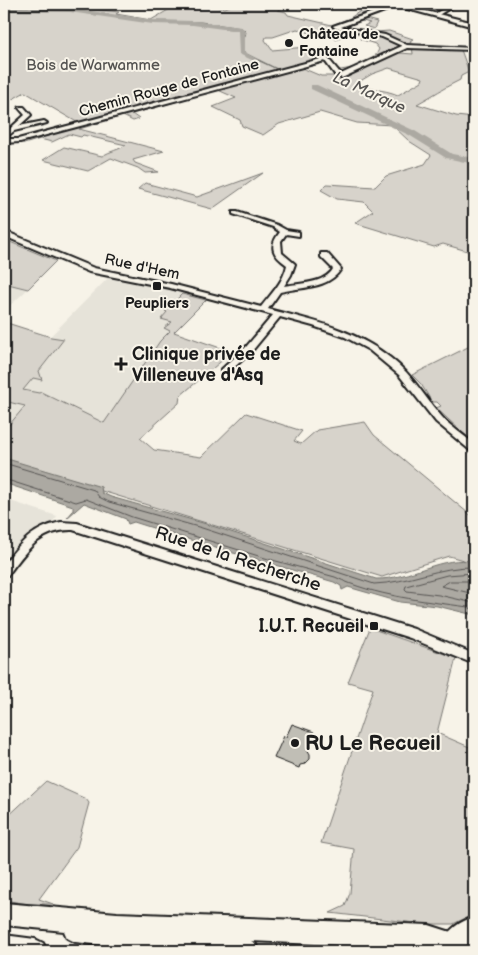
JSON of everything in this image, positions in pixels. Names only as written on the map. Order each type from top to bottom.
[{"type":"highway","points":[[4,914],[117,924],[429,937],[440,939],[454,950]]},
{"type":"highway","points":[[4,921],[247,951]]},
{"type":"highway","points":[[4,947],[35,951]]},
{"type":"main road","points":[[394,4],[474,25]]},
{"type":"main road","points":[[454,950],[458,935],[474,927]]},
{"type":"main road","points":[[454,950],[474,936]]},
{"type":"street","points":[[394,4],[335,28],[389,38],[406,46],[474,48]]},
{"type":"street","points":[[435,15],[454,4]]},
{"type":"street","points":[[321,51],[338,74],[342,76],[406,46]]},
{"type":"street","name":"Chemin Rouge de Fontaine","points":[[4,141],[18,141],[326,59]]},
{"type":"street","points":[[4,137],[28,115],[22,108]]},
{"type":"street","points":[[13,129],[44,123]]},
{"type":"street","points":[[235,213],[278,227],[284,232],[296,234]]},
{"type":"street","points":[[262,311],[279,290],[291,266],[278,254],[277,241],[284,232]]},
{"type":"street","name":"Rue d'Hem","points":[[4,234],[92,270],[153,282],[332,328],[368,345],[407,379],[444,426],[474,449]]},
{"type":"street","points":[[279,290],[318,283],[334,274],[337,271],[336,267],[324,255]]},
{"type":"street","points":[[225,371],[248,349],[278,315]]},
{"type":"street","name":"Rue de la Recherche","points":[[4,572],[36,534],[54,527],[73,526],[407,632],[474,658]]},
{"type":"shaded area","name":"Clinique privée de Villeneuve d'Asq","points":[[108,278],[146,284],[206,300],[175,332],[233,352],[180,397],[125,436],[25,407],[4,431],[4,383]]},
{"type":"shaded area","points":[[4,283],[28,289],[4,311]]},
{"type":"shaded area","points":[[4,499],[57,516],[4,584]]},
{"type":"green space","name":"Bois de Warwamme","points":[[84,3],[102,4],[93,9],[119,12],[116,14],[151,20],[175,6],[161,4],[205,4],[225,8],[234,4],[305,4],[302,5],[305,7],[285,7],[278,10],[286,12],[288,15],[332,25],[350,18],[366,7],[378,13],[366,19],[377,22],[374,29],[364,26],[370,23],[359,20],[342,27],[352,29],[336,40],[332,35],[314,34],[297,29],[273,37],[266,37],[265,40],[272,50],[307,47],[308,50],[318,51],[325,61],[302,68],[321,76],[334,76],[332,71],[359,66],[376,55],[379,49],[375,44],[360,39],[364,33],[389,31],[413,39],[410,41],[411,43],[401,45],[400,53],[413,54],[412,46],[460,47],[469,72],[461,76],[460,80],[417,104],[456,116],[474,118],[474,253],[443,244],[434,247],[355,223],[373,211],[364,202],[337,199],[321,190],[327,184],[375,187],[386,176],[425,164],[431,155],[409,141],[392,125],[357,123],[320,112],[279,124],[263,135],[242,126],[240,120],[213,107],[236,98],[218,90],[132,114],[139,119],[133,121],[123,116],[79,129],[164,151],[133,160],[135,163],[159,172],[145,173],[138,168],[111,158],[88,171],[43,160],[64,147],[102,156],[126,145],[83,135],[81,137],[69,134],[52,142],[40,139],[24,144],[24,139],[80,124],[25,92],[4,104],[4,4],[25,7],[45,4],[43,5],[57,8]],"holes":[[[389,68],[423,78],[422,81],[398,95],[368,88],[357,83],[372,74]]]},
{"type":"green space","points":[[263,173],[212,209],[138,189],[145,183],[197,197]]},
{"type":"green space","points":[[10,242],[56,261],[28,289],[4,283],[4,247]]},
{"type":"green space","points":[[182,294],[206,300],[174,332],[232,352],[180,396],[179,403],[140,438],[154,450],[201,457],[246,413],[302,431],[294,441],[301,444],[317,430],[365,422],[374,435],[474,518],[474,563],[449,556],[382,577],[4,461],[4,431],[25,406],[4,401],[4,384],[11,376],[4,383],[4,322],[51,337],[64,339],[39,371],[42,380],[33,378],[23,390],[41,392],[104,423],[160,341],[170,331],[164,328],[172,322],[161,319],[167,312],[165,311]]},
{"type":"green space","points":[[474,344],[474,443],[436,408],[441,406],[437,402],[432,402],[421,384],[412,375]]},
{"type":"green space","points":[[370,628],[456,658],[437,733],[474,749],[474,914],[453,924],[425,924],[330,913],[345,906],[350,893],[354,849],[321,843],[373,689],[348,682]]},
{"type":"green space","points":[[46,781],[86,799],[89,803],[77,847],[39,899],[53,904],[28,904],[4,900],[4,820]]},
{"type":"water","points":[[4,8],[83,11],[150,21],[201,22],[242,28],[246,32],[241,51],[279,70],[240,52],[243,32],[240,28],[196,23],[156,22],[77,11]]},
{"type":"water","points":[[4,458],[101,487],[102,493],[111,497],[203,523],[376,579],[401,576],[451,561],[463,560],[474,562],[474,615],[437,606],[400,602],[348,587],[342,590],[341,586],[334,582],[268,563],[262,565],[258,559],[225,551],[134,522],[128,524],[126,519],[84,503],[67,518],[73,511],[73,506],[4,483]]},
{"type":"building","name":"RU Le Recueil","points":[[292,724],[314,732],[307,749],[310,759],[305,764],[300,765],[299,768],[274,758]]},
{"type":"waterway","name":"La Marque","points":[[4,9],[70,10],[153,22],[193,23],[241,29],[241,53],[256,60]]},
{"type":"waterway","name":"La Marque","points":[[314,87],[412,133],[449,156],[474,161]]},
{"type":"place","name":"Château de Fontaine","points":[[289,43]]},
{"type":"place","name":"Peupliers","points":[[157,286]]},
{"type":"place","name":"Clinique privée de Villeneuve d'Asq","points":[[121,364]]},
{"type":"place","name":"I.U.T. Recueil","points":[[374,626]]},
{"type":"place","name":"RU Le Recueil","points":[[295,743]]}]
